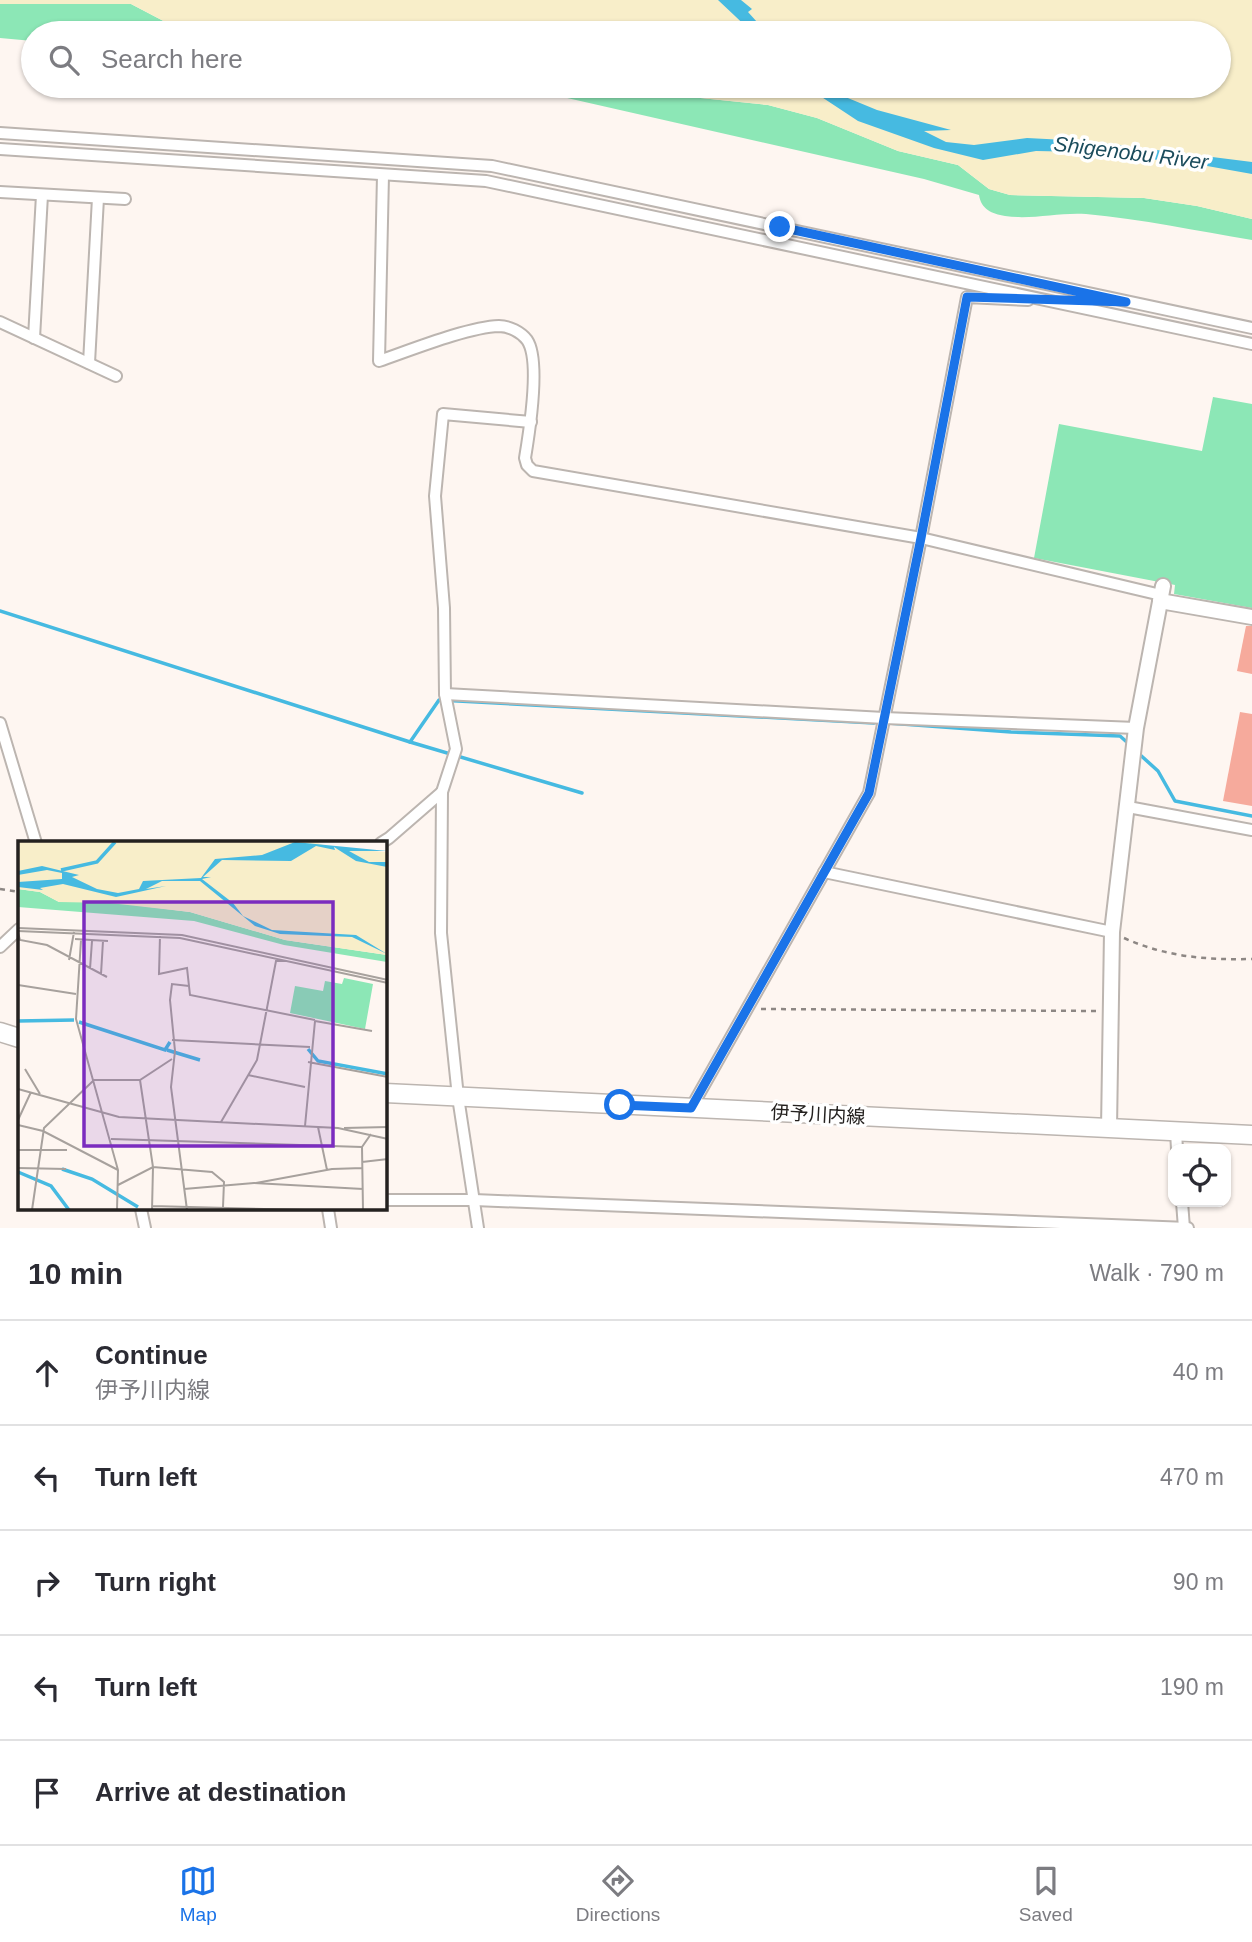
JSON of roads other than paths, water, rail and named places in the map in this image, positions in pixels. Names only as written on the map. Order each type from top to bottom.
[{"type":"main road","points":[[0,1032],[18,1038]]},
{"type":"main road","name":"伊予川内線","points":[[387,1093],[1109,1129],[1176,1141],[1252,1135]]},
{"type":"street","points":[[0,133],[492,166],[1252,328]]},
{"type":"street","points":[[0,149],[486,181],[1252,344]]},
{"type":"street","points":[[383,175],[379,361],[481,329],[500,326],[511,328],[528,341],[533,357],[531,422],[525,458],[533,471],[921,538],[1252,617]]},
{"type":"street","points":[[0,192],[125,199]]},
{"type":"street","points":[[34,338],[42,195]]},
{"type":"street","points":[[89,363],[97,198]]},
{"type":"street","points":[[691,1108],[869,793],[967,297],[1126,302]]},
{"type":"street","points":[[0,323],[116,376]]},
{"type":"street","points":[[478,1228],[458,1097],[440,933],[442,792],[456,749],[445,694],[444,608],[435,496],[443,414],[531,422]]},
{"type":"street","points":[[1109,1129],[1112,932],[1136,728],[1161,594]]},
{"type":"street","points":[[445,694],[884,718],[1136,728]]},
{"type":"street","points":[[0,723],[35,841]]},
{"type":"street","points":[[384,841],[442,792]]},
{"type":"street","points":[[1128,807],[1252,830]]},
{"type":"street","points":[[824,872],[1112,932]]},
{"type":"street","points":[[0,947],[18,930]]},
{"type":"street","points":[[387,1200],[474,1200],[1185,1228],[1183,1207]]},
{"type":"street","points":[[141,1210],[145,1228]]},
{"type":"street","points":[[328,1210],[331,1228]]},
{"type":"water","points":[[718,0],[741,0],[752,9],[748,12],[756,21],[740,21]]},
{"type":"water","name":"Shigenobu River","points":[[823,98],[848,98],[877,110],[951,130],[924,131],[946,142],[974,145],[1027,138],[1085,141],[1252,162],[1252,174],[1196,164],[1085,152],[1036,151],[983,160],[934,148],[858,121]]},
{"type":"waterway","points":[[0,611],[410,742],[439,700],[874,723]]},
{"type":"waterway","points":[[888,723],[1011,732],[1120,736],[1129,744]]},
{"type":"waterway","points":[[410,742],[582,793]]},
{"type":"waterway","points":[[1137,752],[1158,771],[1175,801],[1252,816]]}]
